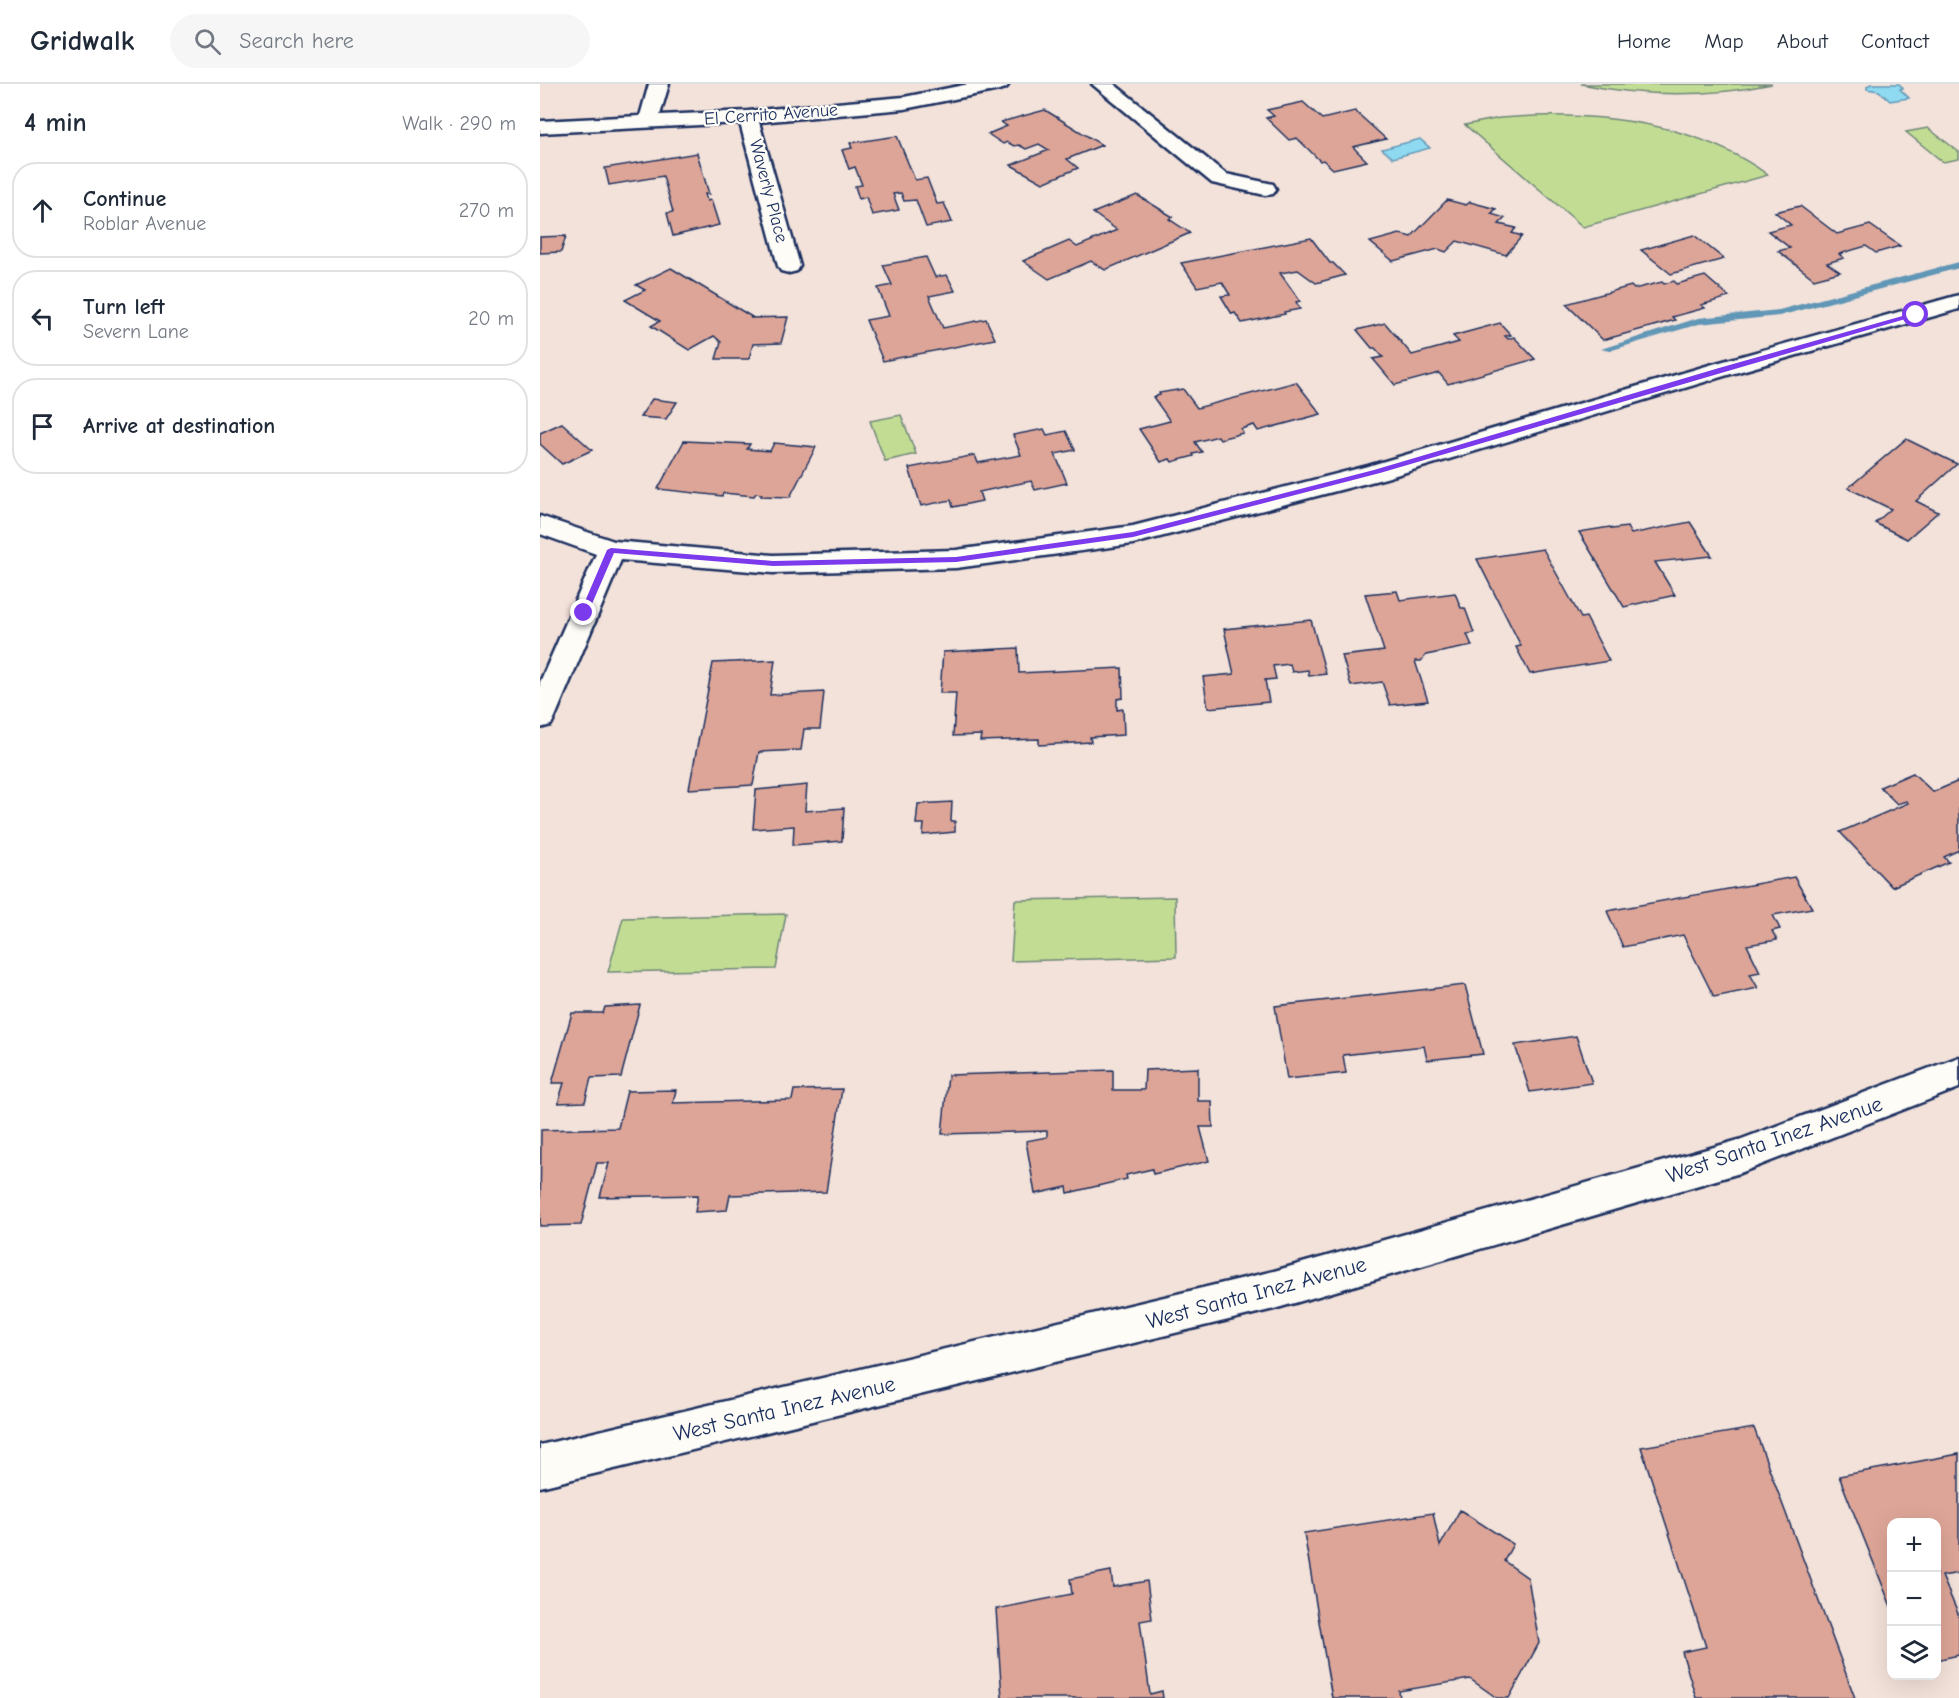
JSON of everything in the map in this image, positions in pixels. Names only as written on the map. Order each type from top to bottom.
[{"type":"street","points":[[648,123],[659,84]]},
{"type":"street","name":"El Cerrito Avenue","points":[[540,127],[748,117],[904,103],[999,84]]},
{"type":"street","points":[[1102,84],[1219,179],[1265,189]]},
{"type":"street","name":"Waverly Place","points":[[748,117],[789,266]]},
{"type":"street","points":[[540,525],[611,550],[773,564],[956,559],[1133,535],[1377,472],[1722,369],[1959,302]]},
{"type":"street","points":[[540,717],[611,550]]},
{"type":"street","name":"West Santa Inez Avenue","points":[[540,1466],[1274,1290],[1740,1156],[1959,1072]]},
{"type":"green space","points":[[1581,84],[1772,84],[1724,91],[1676,94],[1629,91]]},
{"type":"green space","points":[[1535,116],[1596,118],[1657,127],[1715,145],[1768,175],[1583,227],[1465,125],[1500,118]]},
{"type":"green space","points":[[1928,128],[1959,152],[1959,159],[1943,162],[1906,132]]},
{"type":"green space","points":[[901,415],[916,454],[885,461],[870,421]]},
{"type":"green space","points":[[1175,897],[1176,957],[1011,961],[1015,900]]},
{"type":"green space","points":[[786,914],[776,969],[608,972],[623,918]]},
{"type":"water","points":[[1899,84],[1903,88],[1900,89],[1909,98],[1890,101],[1879,91],[1867,89],[1867,86]]},
{"type":"water","points":[[1420,139],[1430,148],[1393,158],[1382,149]]},
{"type":"building","points":[[1303,102],[1322,119],[1355,111],[1386,139],[1353,147],[1367,161],[1333,169],[1323,160],[1320,161],[1297,138],[1289,140],[1266,118],[1274,116],[1267,110]]},
{"type":"building","points":[[1045,110],[1102,145],[1067,159],[1078,168],[1043,183],[1011,165],[1049,150],[1039,144],[1026,149],[1007,142],[1003,144],[988,134],[1007,126],[1001,122]]},
{"type":"building","points":[[897,136],[915,180],[927,178],[937,204],[944,203],[952,222],[926,227],[916,200],[904,201],[901,193],[893,194],[899,210],[872,215],[866,197],[859,199],[855,186],[862,185],[855,167],[849,169],[842,150],[852,148],[850,143]]},
{"type":"building","points":[[697,153],[709,194],[705,194],[707,201],[711,200],[719,225],[673,236],[667,213],[673,212],[663,176],[609,185],[605,168]]},
{"type":"building","points":[[1137,195],[1173,217],[1169,219],[1190,233],[1105,270],[1091,261],[1049,279],[1023,261],[1069,241],[1077,247],[1117,230],[1093,213]]},
{"type":"building","points":[[1447,200],[1466,205],[1470,202],[1496,209],[1491,214],[1505,218],[1499,224],[1516,228],[1512,233],[1522,236],[1506,255],[1457,241],[1446,252],[1438,249],[1393,261],[1370,242],[1400,234],[1411,237]]},
{"type":"building","points":[[1800,206],[1837,234],[1870,225],[1900,246],[1876,253],[1866,246],[1839,254],[1844,258],[1827,263],[1840,272],[1814,279],[1778,251],[1790,248],[1768,231],[1791,225],[1775,212]]},
{"type":"building","points":[[1694,235],[1724,259],[1671,274],[1641,250]]},
{"type":"building","points":[[566,236],[561,252],[540,253],[540,237]]},
{"type":"building","points":[[1311,238],[1330,263],[1333,263],[1345,275],[1316,283],[1298,270],[1280,273],[1300,301],[1296,302],[1300,309],[1242,323],[1235,313],[1232,314],[1221,296],[1230,295],[1222,282],[1197,287],[1181,263]]},
{"type":"building","points":[[926,257],[935,277],[947,275],[955,291],[929,296],[943,328],[986,319],[995,339],[883,361],[866,320],[889,316],[878,288],[892,285],[883,265]]},
{"type":"building","points":[[671,268],[752,317],[750,318],[788,317],[781,343],[753,344],[749,359],[716,359],[721,342],[714,336],[689,350],[651,326],[660,321],[625,300],[645,290],[636,285]]},
{"type":"building","points":[[1705,276],[1729,297],[1701,305],[1705,308],[1672,317],[1675,320],[1603,340],[1566,304],[1631,286],[1634,289],[1674,281],[1677,284]]},
{"type":"building","points":[[1385,323],[1412,355],[1459,342],[1453,336],[1500,323],[1511,335],[1505,336],[1508,339],[1514,337],[1535,359],[1448,384],[1439,373],[1395,385],[1373,359],[1383,357],[1357,330]]},
{"type":"building","points":[[1296,382],[1321,414],[1258,431],[1254,425],[1241,429],[1243,433],[1195,442],[1202,452],[1193,454],[1194,456],[1172,462],[1170,459],[1161,462],[1139,429],[1170,421],[1153,397],[1160,395],[1159,393],[1183,389],[1197,408]]},
{"type":"building","points":[[652,399],[677,402],[666,419],[640,417]]},
{"type":"building","points":[[562,423],[592,450],[562,464],[540,444],[540,433]]},
{"type":"building","points":[[1044,429],[1047,435],[1066,431],[1075,450],[1055,454],[1067,483],[1035,490],[1031,481],[979,492],[982,501],[953,507],[951,500],[921,506],[909,468],[975,455],[978,463],[1021,455],[1013,435]]},
{"type":"building","points":[[1906,439],[1957,464],[1916,501],[1938,512],[1907,539],[1875,523],[1891,509],[1848,488]]},
{"type":"building","points":[[684,441],[750,444],[747,449],[770,451],[774,443],[816,447],[790,497],[761,496],[762,494],[756,493],[754,496],[723,493],[722,496],[658,489]]},
{"type":"building","points":[[1690,522],[1712,556],[1655,562],[1675,595],[1624,607],[1579,532],[1627,527],[1631,534]]},
{"type":"building","points":[[1543,549],[1581,618],[1586,617],[1609,661],[1530,674],[1516,647],[1521,646],[1477,559]]},
{"type":"building","points":[[1397,591],[1400,600],[1455,593],[1461,608],[1465,608],[1474,633],[1467,634],[1472,646],[1426,655],[1421,661],[1415,661],[1428,701],[1390,705],[1382,682],[1351,686],[1342,656],[1384,651],[1365,594]]},
{"type":"building","points":[[1311,620],[1326,674],[1309,676],[1308,670],[1292,672],[1290,664],[1273,666],[1276,679],[1265,680],[1269,702],[1208,708],[1203,677],[1234,674],[1224,629]]},
{"type":"building","points":[[1018,648],[1019,673],[1122,668],[1123,698],[1117,699],[1117,710],[1123,709],[1124,735],[1090,737],[1091,742],[1039,745],[1039,739],[980,741],[981,735],[953,736],[956,693],[940,693],[943,652]]},
{"type":"building","points":[[775,660],[770,695],[824,692],[820,729],[804,729],[801,750],[759,752],[753,785],[689,789],[713,663]]},
{"type":"building","points":[[1913,773],[1933,792],[1959,781],[1959,850],[1944,857],[1949,862],[1892,887],[1840,832],[1908,803],[1906,801],[1897,804],[1880,787]]},
{"type":"building","points":[[807,785],[805,811],[844,808],[842,841],[793,845],[794,826],[753,829],[756,790]]},
{"type":"building","points":[[952,802],[951,821],[955,821],[955,832],[923,835],[924,824],[916,824],[918,804]]},
{"type":"building","points":[[1794,877],[1812,908],[1773,915],[1780,929],[1772,931],[1777,940],[1747,945],[1760,972],[1750,974],[1758,988],[1714,997],[1683,935],[1623,947],[1607,911]]},
{"type":"building","points":[[1465,985],[1483,1054],[1427,1060],[1424,1046],[1343,1055],[1346,1073],[1287,1079],[1275,1006]]},
{"type":"building","points":[[640,1005],[621,1077],[591,1078],[585,1102],[558,1103],[564,1083],[552,1083],[572,1013],[603,1013],[605,1007]]},
{"type":"building","points":[[1576,1036],[1592,1083],[1530,1092],[1515,1045]]},
{"type":"building","points":[[1198,1068],[1198,1101],[1212,1101],[1213,1127],[1200,1127],[1209,1161],[1153,1174],[1152,1169],[1126,1175],[1127,1179],[1068,1193],[1067,1187],[1035,1194],[1026,1141],[1047,1137],[1047,1131],[942,1134],[948,1075],[1113,1070],[1113,1090],[1144,1090],[1145,1070]]},
{"type":"building","points":[[842,1089],[826,1192],[730,1195],[727,1210],[695,1212],[698,1195],[600,1197],[609,1163],[597,1163],[581,1225],[540,1226],[541,1130],[618,1128],[627,1091],[676,1090],[673,1103],[792,1100],[794,1090]]},
{"type":"building","points":[[1754,1428],[1855,1698],[1696,1698],[1682,1652],[1706,1647],[1641,1447]]},
{"type":"building","points":[[1959,1454],[1959,1573],[1942,1576],[1959,1616],[1959,1655],[1941,1659],[1941,1518],[1887,1518],[1887,1596],[1839,1476]]},
{"type":"building","points":[[1460,1510],[1513,1544],[1504,1561],[1528,1578],[1539,1643],[1509,1698],[1497,1698],[1470,1679],[1399,1691],[1400,1698],[1332,1698],[1304,1533],[1433,1513],[1440,1546]]},
{"type":"building","points":[[1111,1571],[1113,1587],[1147,1581],[1152,1619],[1140,1621],[1150,1694],[1162,1691],[1163,1698],[1002,1698],[996,1609],[1072,1594],[1070,1579]]},
{"type":"waterway","points":[[1606,349],[1698,321],[1779,313],[1959,265]]},
{"type":"route","points":[[584,613],[611,550],[773,564],[956,559],[1133,535],[1377,472],[1722,369],[1916,315]]}]
